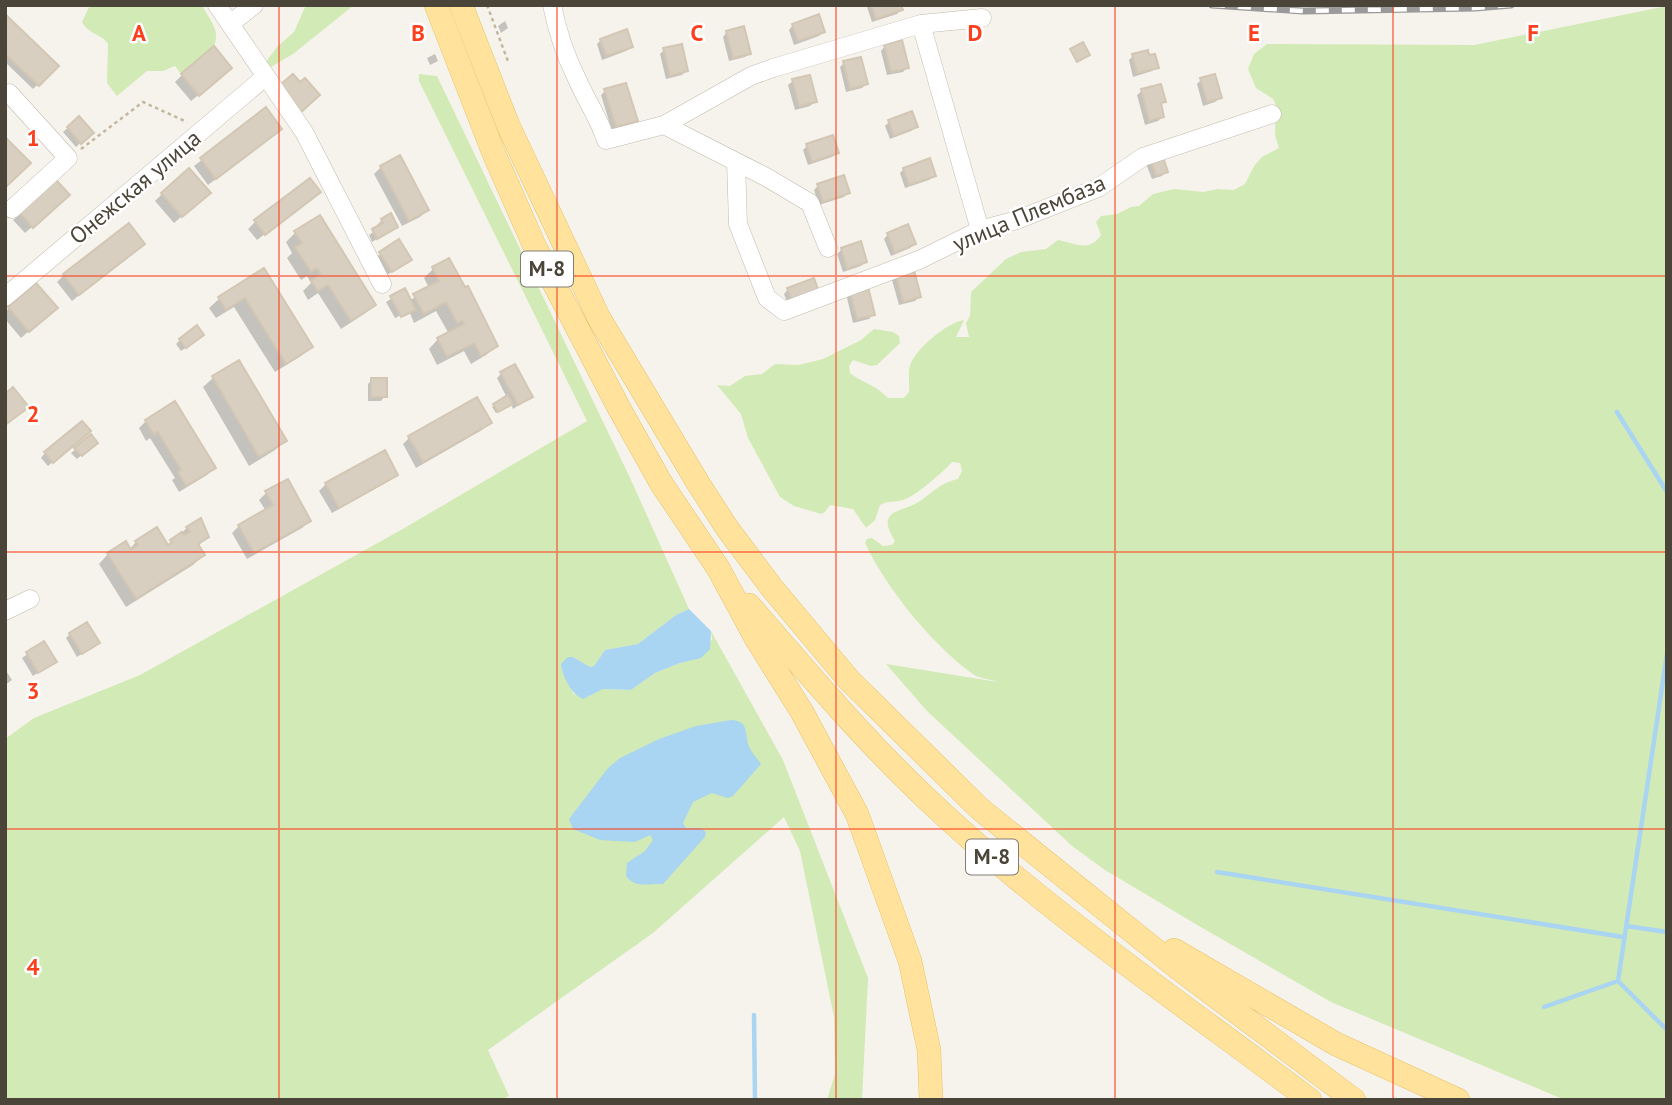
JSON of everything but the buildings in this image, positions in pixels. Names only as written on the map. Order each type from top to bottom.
[{"type":"main road","name":"М-8","points":[[436,5],[494,154],[536,247],[661,483],[718,568],[847,719],[929,801],[991,856],[1103,946],[1310,1100]]},
{"type":"main road","name":"М-8","points":[[461,5],[508,125],[599,318],[727,528],[772,588],[849,680],[980,809],[1098,906],[1354,1100]]},
{"type":"main road","points":[[718,568],[757,640],[802,712],[857,814],[910,961],[929,1050],[931,1100]]},
{"type":"main road","name":"М-8","points":[[1098,906],[1336,1044],[1458,1100]]},
{"type":"street","points":[[217,5],[304,132],[382,284]]},
{"type":"street","points":[[230,24],[254,5]]},
{"type":"street","points":[[552,5],[576,78],[606,140],[663,125],[751,76],[921,23],[982,18]]},
{"type":"street","points":[[921,23],[980,230]]},
{"type":"street","name":"Онежская улица","points":[[5,297],[265,77]]},
{"type":"street","points":[[7,93],[68,158],[12,209]]},
{"type":"street","name":"улица Плембаза","points":[[736,162],[738,224],[767,298],[784,311],[919,260],[980,230],[1017,220],[1098,188],[1143,157],[1272,114]]},
{"type":"street","points":[[663,125],[810,203],[828,248]]},
{"type":"street","points":[[5,611],[30,599]]},
{"type":"path","points":[[487,5],[509,64]]},
{"type":"path","points":[[68,158],[143,102],[203,130]]},
{"type":"green space","points":[[90,5],[202,5],[215,30],[216,40],[214,46],[181,74],[175,66],[163,71],[147,71],[117,96],[107,83],[108,44],[82,22]]},
{"type":"green space","points":[[306,5],[354,5],[293,54],[271,67],[265,63],[277,47],[294,32]]},
{"type":"green space","points":[[1667,6],[1667,1100],[1565,1100],[1331,1002],[1105,870],[1072,846],[927,711],[886,664],[998,682],[973,674],[942,648],[898,597],[865,543],[872,538],[883,546],[892,545],[895,541],[889,530],[889,517],[920,501],[942,485],[958,479],[962,471],[960,463],[952,462],[908,498],[880,505],[875,520],[866,528],[853,509],[830,505],[821,514],[794,506],[780,497],[748,438],[741,414],[717,385],[730,386],[745,376],[762,374],[775,364],[799,365],[823,359],[861,340],[874,329],[893,332],[899,336],[900,343],[877,365],[871,366],[853,360],[849,366],[850,373],[888,398],[904,398],[909,392],[911,363],[926,343],[950,325],[964,320],[956,337],[969,337],[966,323],[970,316],[971,292],[1006,259],[1021,252],[1046,249],[1058,240],[1081,245],[1092,244],[1101,235],[1096,222],[1101,216],[1117,214],[1139,206],[1153,194],[1174,189],[1204,192],[1217,189],[1234,190],[1245,184],[1262,157],[1279,148],[1275,135],[1276,105],[1273,99],[1256,88],[1248,69],[1254,54],[1267,44],[1474,45]]},
{"type":"green space","points":[[419,74],[437,76],[631,480],[689,609],[676,615],[638,644],[605,650],[594,666],[590,667],[573,657],[563,674],[574,694],[587,697],[602,689],[631,690],[655,673],[680,663],[712,640],[711,631],[783,760],[868,978],[862,1100],[827,1100],[835,1074],[834,1017],[800,851],[784,817],[653,933],[488,1050],[509,1096],[502,1100],[5,1100],[5,739],[34,718],[140,675],[401,530],[587,421],[419,81]]},
{"type":"water","points":[[689,609],[711,631],[710,649],[701,658],[655,673],[631,690],[603,689],[583,699],[568,685],[561,664],[568,657],[590,667],[594,666],[605,650],[638,644],[676,615]]},
{"type":"water","points":[[731,720],[743,725],[749,747],[761,764],[733,796],[728,798],[712,793],[693,802],[683,823],[686,828],[701,828],[706,832],[705,837],[663,884],[638,884],[626,876],[627,863],[645,851],[653,840],[650,835],[635,842],[600,840],[573,829],[569,819],[608,768],[620,758],[659,739],[696,726]]},
{"type":"waterway","points":[[1617,412],[1667,492]]},
{"type":"waterway","points":[[1618,981],[1667,654]]},
{"type":"waterway","points":[[1217,872],[1623,937]]},
{"type":"waterway","points":[[1626,926],[1667,932]]},
{"type":"waterway","points":[[1618,981],[1667,1030]]},
{"type":"waterway","points":[[1544,1007],[1618,981]]},
{"type":"waterway","points":[[754,1015],[755,1100]]},
{"type":"railway","points":[[1212,5],[1303,11],[1511,5]]}]
